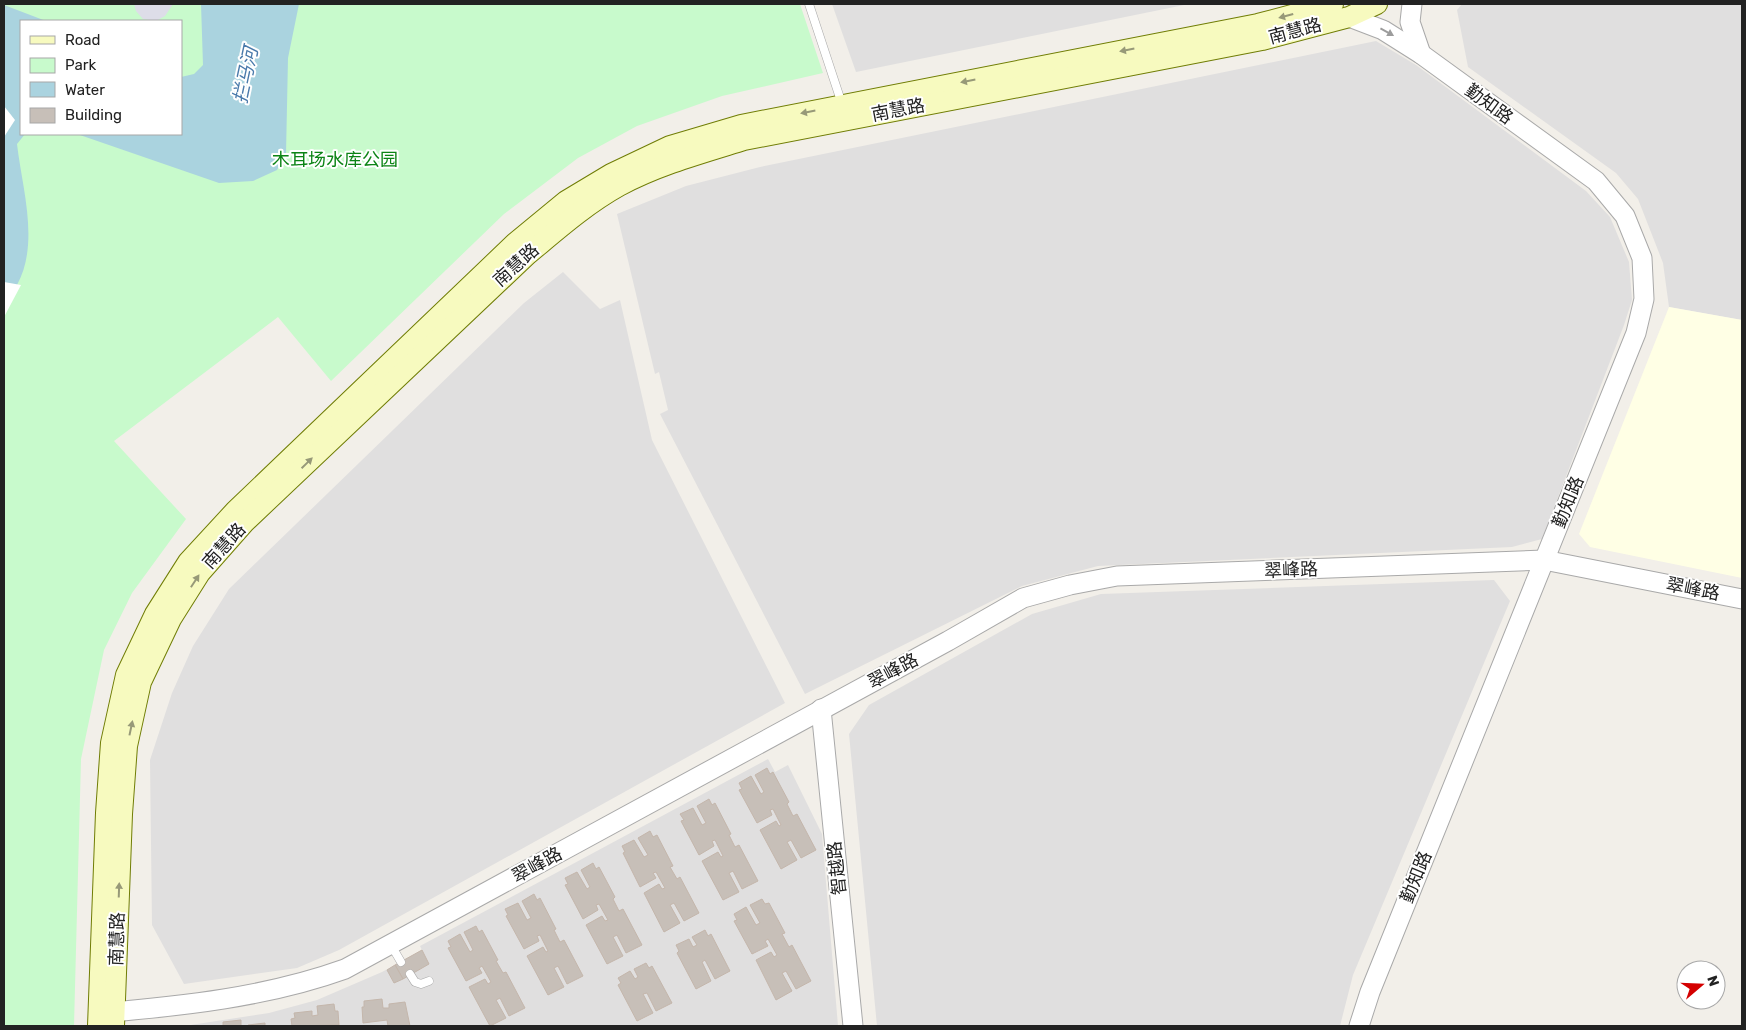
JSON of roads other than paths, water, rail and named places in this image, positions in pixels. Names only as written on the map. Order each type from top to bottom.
[{"type":"main road","name":"南慧路","points":[[106,1019],[105,823],[111,743],[126,675],[155,614],[188,562],[234,511],[516,244],[566,201],[611,174],[670,146],[741,125],[1258,24],[1333,4]]},
{"type":"main road","name":"南慧路","points":[[106,1019],[127,746],[141,682],[171,619],[200,573],[245,522],[527,255],[568,220],[619,186],[675,161],[744,140],[1262,40],[1349,17],[1377,4]]},
{"type":"street","points":[[1412,4],[1410,22],[1421,54]]},
{"type":"street","name":"勤知路","points":[[1349,17],[1383,30],[1421,54],[1596,182],[1625,216],[1642,258],[1644,299],[1636,333],[1370,992],[1359,1026]]},
{"type":"street","name":"翠峰路","points":[[106,1019],[258,994],[304,984],[345,969],[948,641],[1023,598],[1070,585],[1117,576],[1544,560],[1742,599]]},
{"type":"street","name":"智越路","points":[[821,709],[853,1026]]},
{"type":"lane","points":[[809,4],[843,106]]},
{"type":"lane","points":[[391,945],[402,962]]},
{"type":"lane","points":[[410,974],[415,982],[421,984],[430,981]]},
{"type":"water","name":"拦马河","points":[[201,4],[299,4],[288,58],[286,154],[277,170],[253,181],[219,183],[80,135],[182,135],[182,77],[194,74],[203,65]]},
{"type":"water","points":[[4,5],[43,20],[20,20],[20,135],[24,135],[17,144],[28,215],[28,234],[24,269],[17,285],[4,303]]},
{"type":"park label","name":"木耳场水库公园","points":[[335,160]]}]
